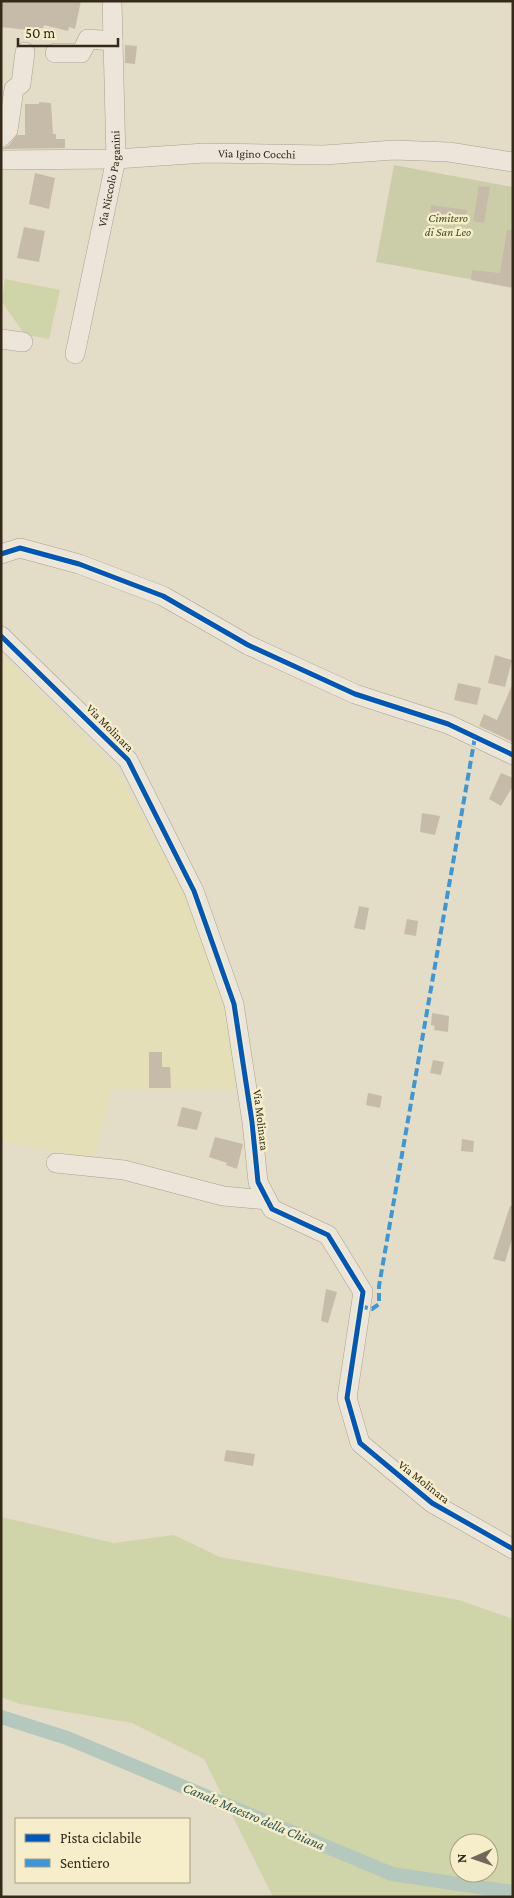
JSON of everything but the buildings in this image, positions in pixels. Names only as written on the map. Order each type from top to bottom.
[{"type":"street","name":"Via Niccolò Paganini","points":[[75,354],[116,159],[112,1]]},
{"type":"street","points":[[55,53],[81,53],[88,39],[113,41]]},
{"type":"street","points":[[1,136],[8,130],[14,89],[21,84],[24,52]]},
{"type":"street","name":"Via Igino Cocchi","points":[[1,160],[116,159],[205,154],[324,155],[394,150],[449,152],[513,162]]},
{"type":"street","points":[[1,339],[23,342]]},
{"type":"street","points":[[1,554],[20,548],[89,567],[163,596],[248,645],[356,694],[448,724],[513,754]]},
{"type":"street","name":"Via Molinara","points":[[1,636],[128,760],[194,891],[234,1004],[252,1122],[258,1182],[272,1209],[328,1235],[363,1292],[347,1398],[360,1443],[432,1503],[513,1549]]},
{"type":"street","points":[[56,1163],[124,1170],[223,1196],[267,1200]]},
{"type":"shaded area","points":[[1,653],[116,769],[185,895],[227,1005],[241,1090],[111,1090],[94,1160],[1,1140]]},
{"type":"green space","name":"Cimitero di San Leo","points":[[394,165],[513,187],[513,287],[376,262]]},
{"type":"green space","points":[[5,279],[60,290],[49,339],[25,335],[2,302]]},
{"type":"green space","points":[[1,1517],[114,1543],[174,1535],[220,1557],[459,1600],[513,1619],[513,1897],[273,1897],[204,1759],[132,1723],[20,1704],[1,1697]]},
{"type":"waterway","name":"Canale Maestro della Chiana","points":[[1,1717],[67,1738],[392,1874],[513,1892]]},
{"type":"marked path","points":[[360,1306],[372,1309],[379,1304],[379,1286],[475,737]]},
{"type":"cycle path","points":[[1,554],[20,548],[79,564],[163,596],[248,645],[355,694],[448,724],[513,755]]},
{"type":"cycle path","points":[[1,636],[128,760],[194,891],[234,1004],[252,1122],[258,1182],[272,1209],[328,1235],[363,1292],[347,1398],[360,1443],[432,1503],[513,1549]]}]
